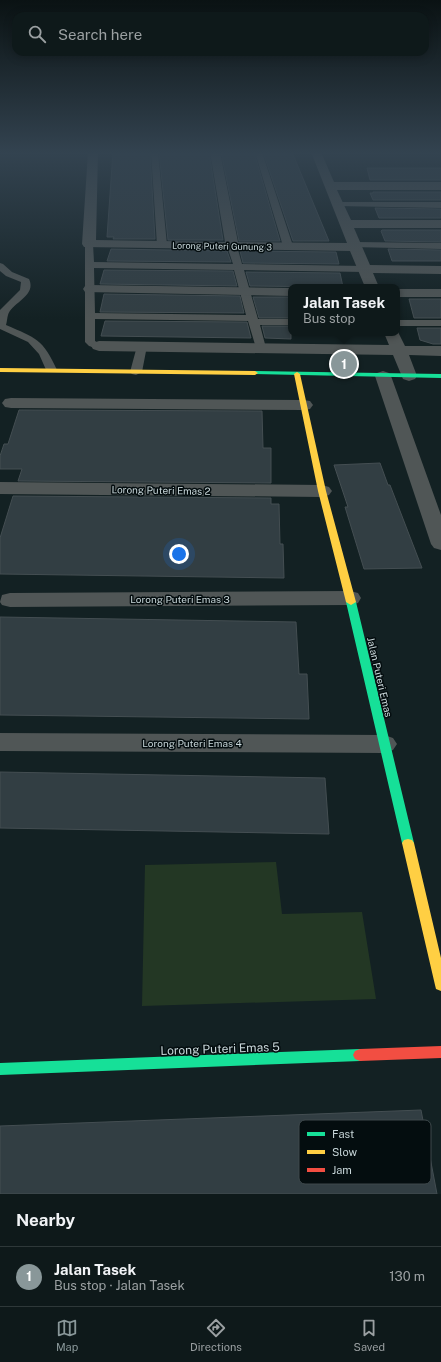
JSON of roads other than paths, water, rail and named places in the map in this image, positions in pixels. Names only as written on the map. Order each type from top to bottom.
[{"type":"street","points":[[89,244],[91,208]]},
{"type":"street","points":[[225,208],[232,246]]},
{"type":"street","points":[[339,208],[371,284]]},
{"type":"street","points":[[346,224],[441,224]]},
{"type":"street","name":"Lorong Puteri Gunung 3","points":[[89,244],[355,246]]},
{"type":"street","points":[[365,269],[441,270]]},
{"type":"street","points":[[90,289],[288,292]]},
{"type":"street","points":[[400,293],[441,293]]},
{"type":"street","points":[[393,336],[409,376]]},
{"type":"street","points":[[100,346],[441,351]]},
{"type":"street","points":[[0,370],[441,376]]},
{"type":"street","name":"Jalan Puteri Emas","points":[[297,374],[322,491],[350,598],[441,985]]},
{"type":"street","points":[[383,376],[441,544]]},
{"type":"street","points":[[11,403],[304,405]]},
{"type":"street","name":"Lorong Puteri Emas 2","points":[[0,488],[322,491]]},
{"type":"street","name":"Lorong Puteri Emas 3","points":[[10,600],[350,598]]},
{"type":"street","name":"Lorong Puteri Emas 4","points":[[0,742],[384,744]]},
{"type":"street","name":"Lorong Puteri Emas 5","points":[[0,1070],[441,1052]]},
{"type":"lane","points":[[159,208],[162,245]]},
{"type":"lane","points":[[276,208],[288,246]]},
{"type":"lane","points":[[89,244],[90,342],[100,346]]},
{"type":"lane","points":[[232,246],[261,348]]},
{"type":"lane","points":[[355,246],[441,246]]},
{"type":"lane","points":[[89,265],[365,269]]},
{"type":"lane","points":[[0,266],[9,274],[26,281],[25,291],[3,313],[1,326],[32,340],[44,353],[51,370]]},
{"type":"lane","points":[[90,316],[288,322]]},
{"type":"lane","points":[[400,323],[441,323]]},
{"type":"lane","points":[[136,372],[142,346]]},
{"type":"place","name":"Jalan Tasek","points":[[344,364]]}]
